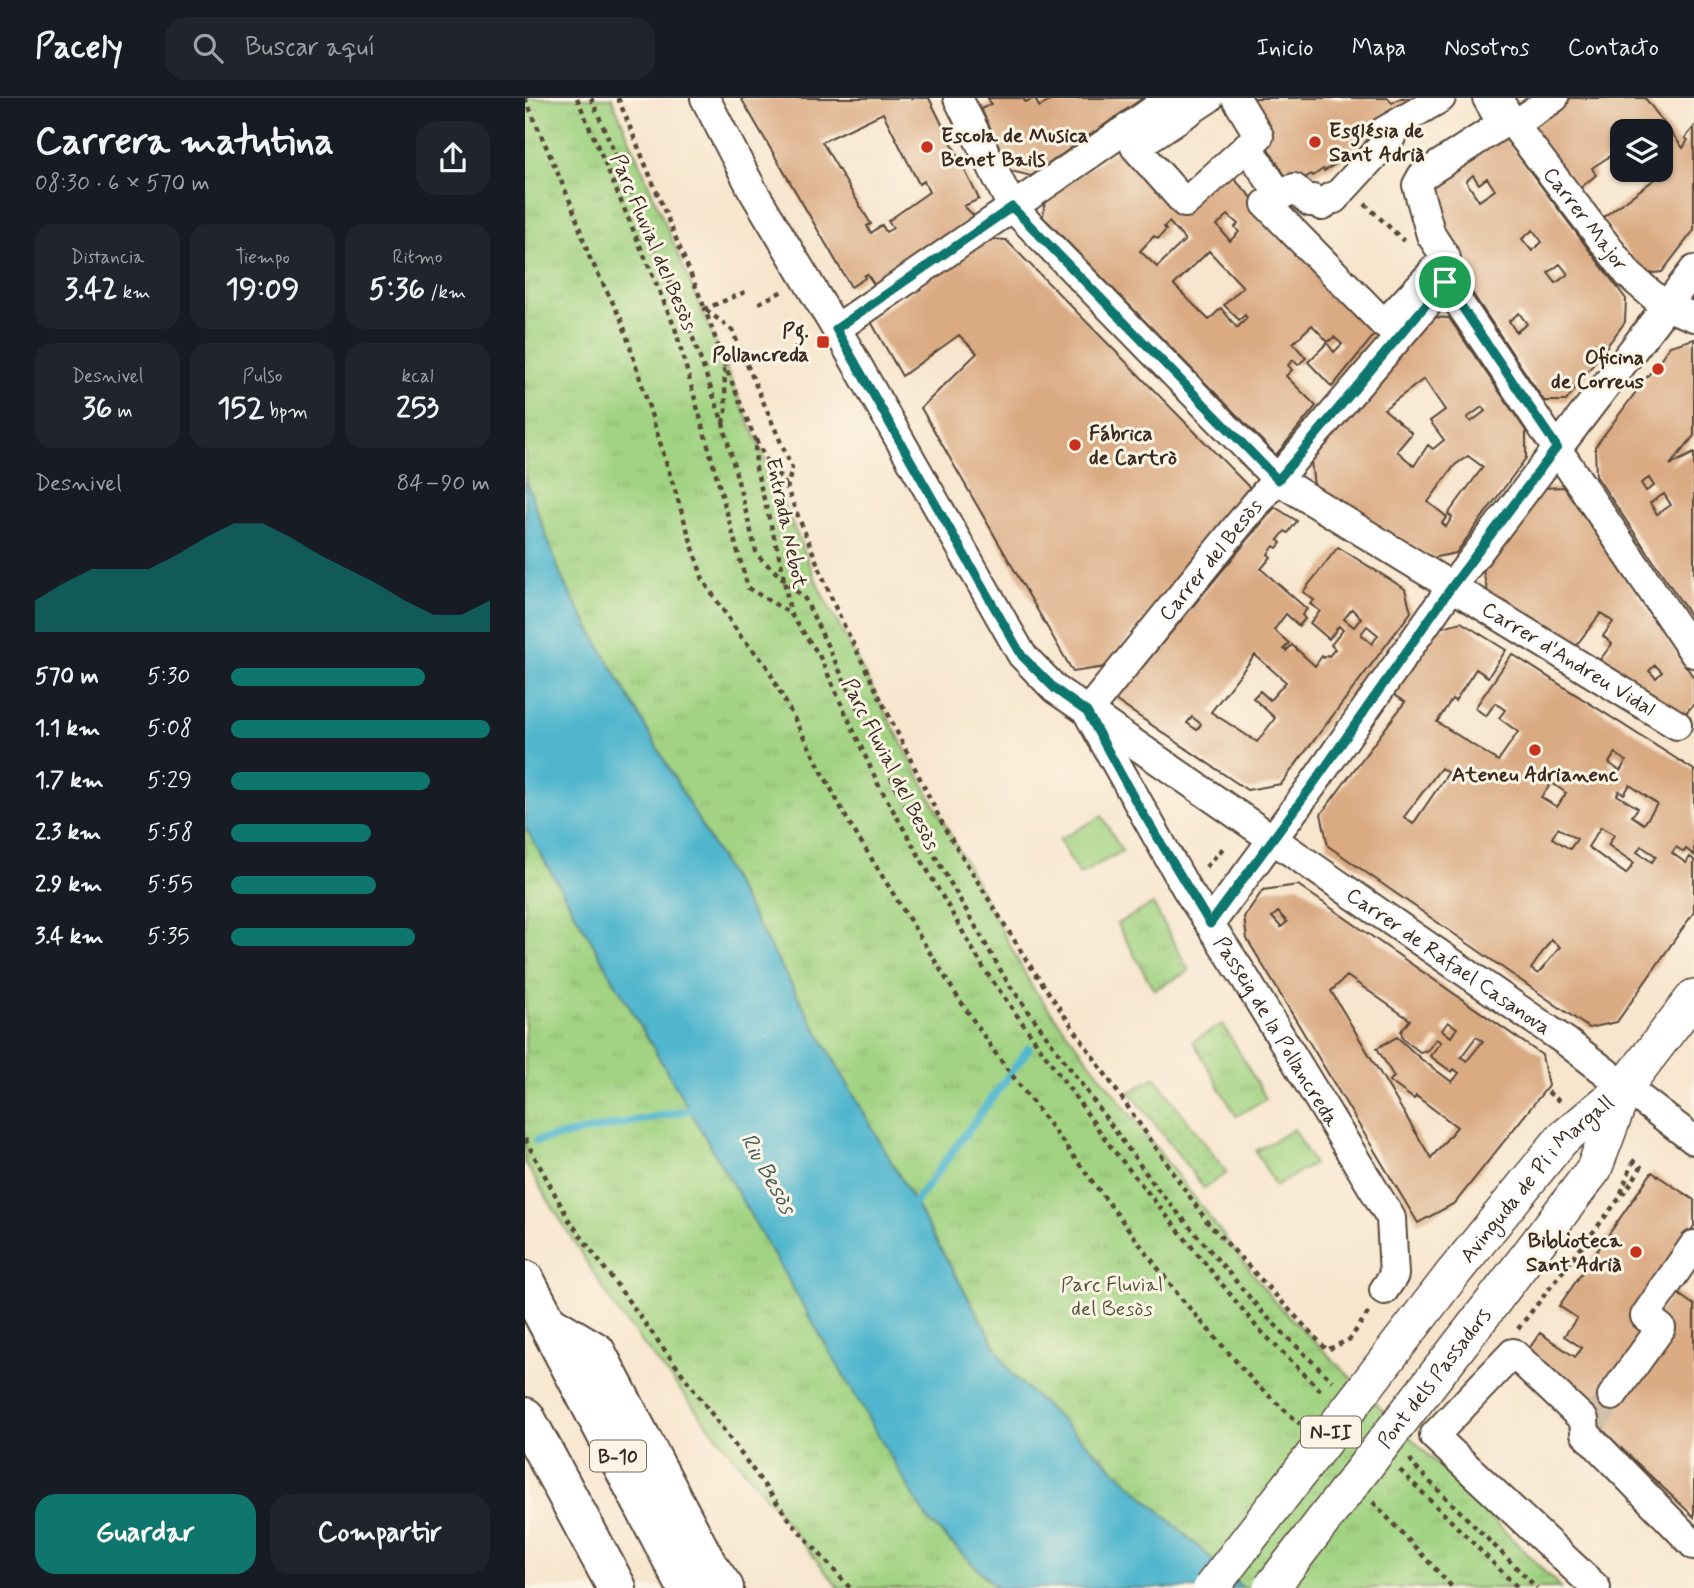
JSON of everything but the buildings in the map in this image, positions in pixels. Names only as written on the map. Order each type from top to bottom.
[{"type":"highway","name":"B-10","points":[[525,1280],[687,1588]]},
{"type":"highway","points":[[548,1323],[596,1352],[708,1566],[724,1588]]},
{"type":"highway","points":[[525,1418],[617,1588]]},
{"type":"main road","name":"Avinguda de Pi i Margall","points":[[1210,1588],[1451,1276],[1561,1140],[1625,1087],[1694,997]]},
{"type":"main road","name":"Avinguda de Pi i Margall","points":[[1495,1299],[1594,1169],[1625,1087]]},
{"type":"main road","name":"Pont dels Passadors","points":[[1271,1588],[1495,1299]]},
{"type":"street","name":"Passeig de la Pollancreda","points":[[705,98],[752,189],[836,329],[1022,656],[1055,689],[1087,712],[1135,800],[1391,1218],[1394,1275],[1384,1290]]},
{"type":"street","name":"Carrer d'Andreu Vidal","points":[[958,98],[1012,207],[1278,480],[1677,725]]},
{"type":"street","points":[[836,329],[1171,98]]},
{"type":"street","points":[[1209,98],[1135,147],[1185,203],[1259,136],[1236,98]]},
{"type":"street","points":[[1441,98],[1384,131],[1391,137],[1334,199],[1331,197],[1322,206],[1313,199],[1310,202],[1294,188],[1266,204],[1384,324],[1439,276],[1446,258],[1431,236],[1417,185],[1422,176],[1502,124],[1487,98]]},
{"type":"street","name":"Carrer Major","points":[[1497,98],[1514,125],[1629,275],[1665,306],[1694,317]]},
{"type":"street","points":[[1514,125],[1554,98]]},
{"type":"street","points":[[1247,146],[1280,196]]},
{"type":"street","points":[[1210,924],[1453,585],[1694,270]]},
{"type":"street","points":[[1439,276],[1694,653]]},
{"type":"street","name":"Carrer del Besòs","points":[[1087,712],[1253,506],[1278,480],[1439,276]]},
{"type":"street","name":"Carrer de Rafael Casanova","points":[[1087,712],[1559,1037],[1694,1140]]},
{"type":"street","points":[[1612,1396],[1661,1328],[1645,1316],[1694,1245]]},
{"type":"street","points":[[1596,1588],[1434,1436],[1513,1353],[1584,1420],[1694,1545]]},
{"type":"street","points":[[1589,1427],[1694,1531]]},
{"type":"path","points":[[525,98],[572,206],[589,256],[622,321],[703,580],[739,634],[766,665],[848,821],[996,1054],[1027,1091],[1179,1296],[1255,1383],[1306,1431]]},
{"type":"path","name":"Parc Fluvial del Besòs","points":[[577,98],[675,328],[748,588],[790,613],[819,654],[879,784],[984,969],[1111,1147],[1255,1325],[1331,1401]]},
{"type":"path","name":"Parc Fluvial del Besòs","points":[[591,98],[690,330],[723,423],[757,555],[805,599],[897,790],[1008,982],[1156,1187],[1263,1313],[1339,1388]]},
{"type":"path","name":"Entrada Nebot","points":[[618,98],[755,439],[787,489]]},
{"type":"path","points":[[1357,196],[1439,276]]},
{"type":"path","points":[[759,303],[784,291]]},
{"type":"path","points":[[745,292],[705,309],[732,330],[792,468],[787,489],[836,609],[945,829],[1029,964],[1208,1223],[1327,1350],[1350,1339]]},
{"type":"path","name":"Entrada Nebot","points":[[723,423],[726,411],[724,363]]},
{"type":"path","name":"Entrada Nebot","points":[[755,439],[756,469],[790,613]]},
{"type":"path","points":[[1202,871],[1224,847]]},
{"type":"path","points":[[525,1139],[569,1220],[792,1523],[851,1588]]},
{"type":"path","points":[[1513,1336],[1620,1197],[1641,1167],[1631,1161],[1620,1197]]},
{"type":"path","points":[[1408,1456],[1416,1468],[1537,1588]]},
{"type":"path","points":[[1398,1468],[1518,1588]]},
{"type":"path","points":[[1371,1499],[1453,1588]]},
{"type":"green space","name":"Parc Fluvial del Besòs","points":[[525,98],[612,98],[821,592],[1032,987],[1274,1301],[1561,1588],[1243,1588],[1012,1375],[563,581],[525,478]]},
{"type":"green space","points":[[1102,816],[1122,851],[1079,875],[1059,840]]},
{"type":"green space","points":[[525,827],[927,1519],[997,1588],[839,1588],[619,1314],[525,1163]]},
{"type":"green space","points":[[1153,904],[1189,971],[1154,990],[1117,924]]},
{"type":"green space","points":[[1223,1024],[1266,1099],[1236,1116],[1193,1041]]},
{"type":"green space","points":[[1155,1077],[1227,1173],[1204,1188],[1130,1092]]},
{"type":"green space","points":[[1294,1129],[1314,1164],[1275,1186],[1256,1151]]},
{"type":"water","name":"Riu Besòs","points":[[525,478],[563,581],[1012,1375],[1243,1588],[997,1588],[927,1519],[525,827]]},
{"type":"waterway","points":[[910,1209],[1029,1048]]},
{"type":"waterway","points":[[537,1141],[699,1108]]},
{"type":"tunnel","points":[[1593,1422],[1612,1396]]},
{"type":"place","name":"Església de Sant Adrià","points":[[1315,142]]},
{"type":"place","name":"Escola de Musica Benet Bails","points":[[927,147]]},
{"type":"place","name":"Pg. Pollancreda","points":[[823,342]]},
{"type":"place","name":"Oficina de Correus","points":[[1658,369]]},
{"type":"place","name":"Fábrica de Cartrò","points":[[1075,445]]},
{"type":"place","name":"Ateneu Adrianenc","points":[[1535,750]]},
{"type":"place","name":"Biblioteca Sant Adrià","points":[[1636,1252]]},
{"type":"route","points":[[1012,207],[1278,480],[1445,282],[1557,447],[1453,585],[1314,783],[1210,924],[1186,888],[1087,712],[1055,689],[1022,656],[836,329],[1012,207]]}]
